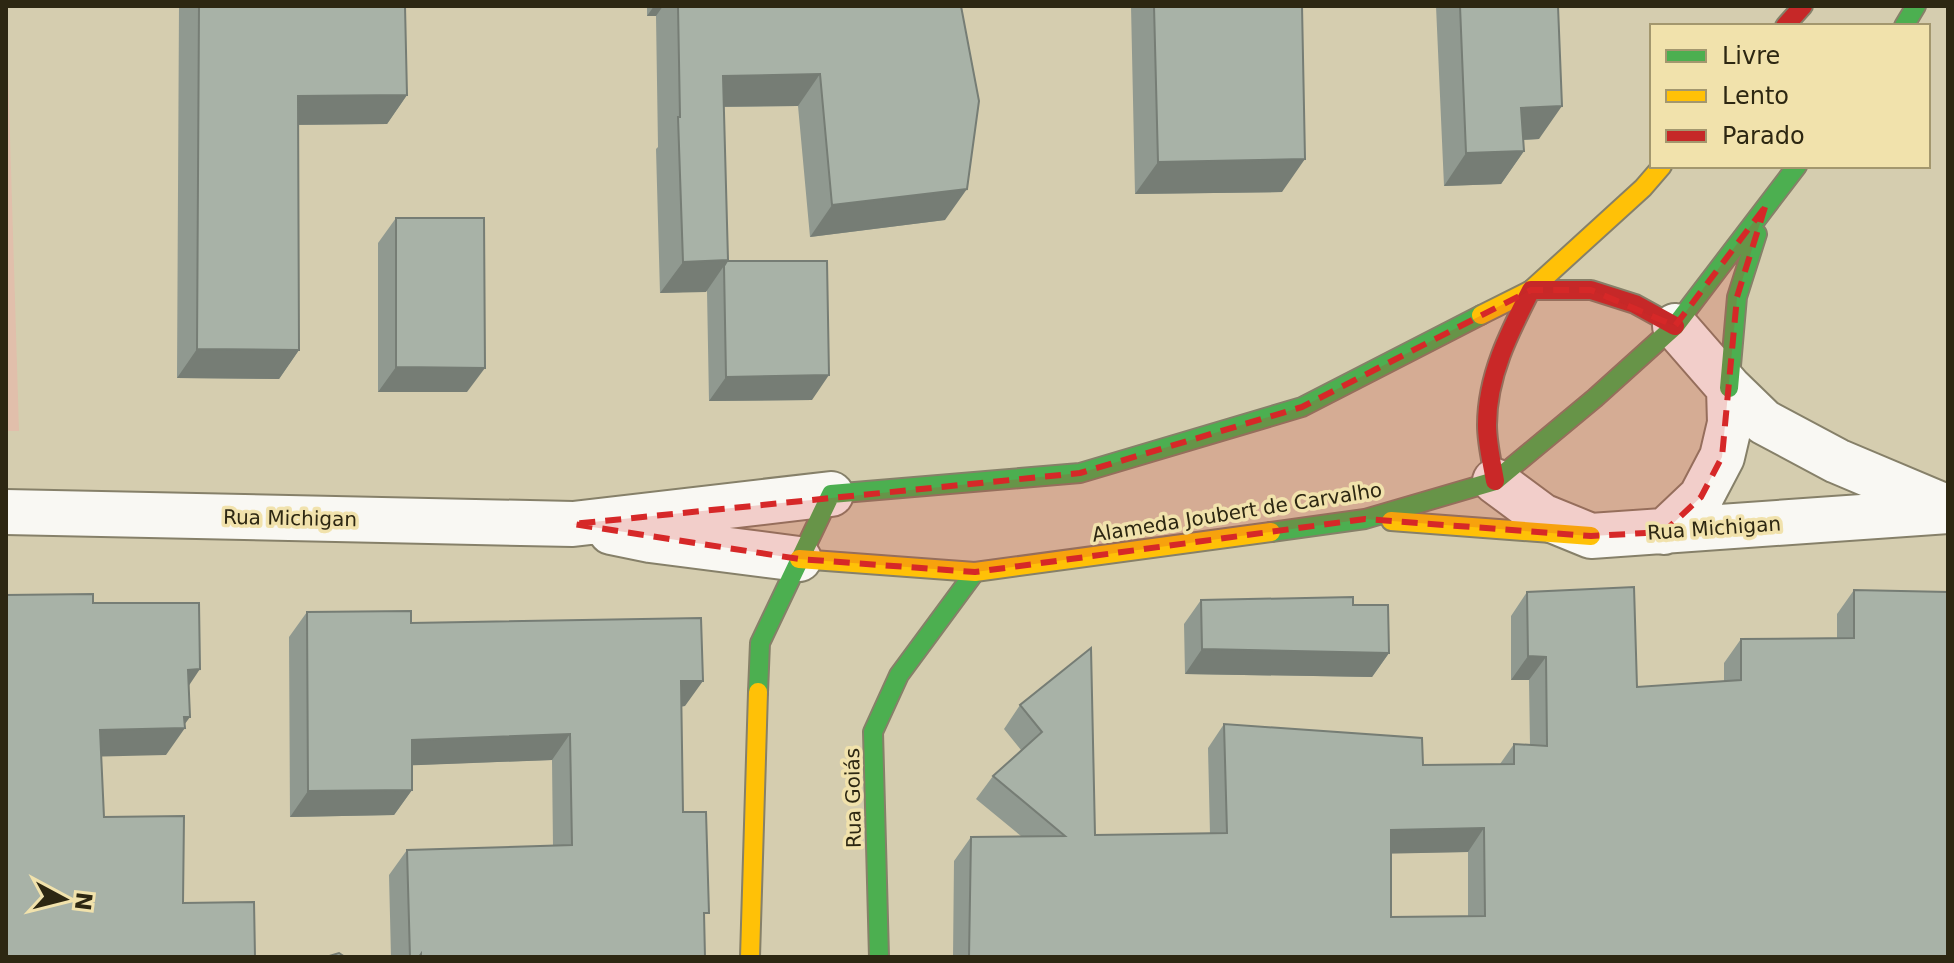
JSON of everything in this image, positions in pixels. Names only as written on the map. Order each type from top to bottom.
[{"type":"main road","points":[[1787,24],[1803,6]]},
{"type":"main road","points":[[1905,24],[1916,6]]},
{"type":"main road","points":[[750,957],[760,643],[831,494],[1080,473],[1302,407],[1531,290],[1643,188],[1660,168]]},
{"type":"main road","name":"Alameda Joubert de Carvalho","points":[[799,559],[975,572],[1365,519],[1495,481],[1675,326],[1795,168]]},
{"type":"main road","points":[[1729,388],[1737,297],[1765,207]]},
{"type":"main road","points":[[1531,290],[1591,290],[1635,304],[1675,326]]},
{"type":"main road","points":[[1495,481],[1487,426],[1489,388],[1507,337],[1531,290]]},
{"type":"main road","points":[[1365,519],[1591,536]]},
{"type":"main road","name":"Rua Goiás","points":[[879,957],[873,732],[899,675],[975,572]]},
{"type":"street","name":"Rua Michigan","points":[[1675,326],[1729,388],[1764,422],[1837,461],[1948,509]]},
{"type":"street","points":[[1664,532],[1701,497],[1722,457],[1730,423],[1729,388]]},
{"type":"street","name":"Rua Michigan","points":[[1495,481],[1542,516],[1591,536],[1948,509]]},
{"type":"street","name":"Rua Michigan","points":[[6,512],[573,524],[831,494]]},
{"type":"street","name":"Rua Michigan","points":[[573,524],[650,540],[799,559]]},
{"type":"highlighted area","points":[[1765,207],[1737,297],[1722,457],[1701,497],[1664,532],[1591,536],[1365,519],[975,572],[799,559],[573,524],[1080,473],[1302,407],[1531,290],[1591,290],[1675,326]]},
{"type":"shaded area","points":[[6,6],[19,431],[6,431]]},
{"type":"building","points":[[199,6],[405,6],[407,95],[298,96],[299,350],[197,349]]},
{"type":"building","points":[[678,6],[961,6],[979,101],[967,189],[832,205],[820,74],[723,76],[728,260],[683,262]]},
{"type":"building","points":[[1154,6],[1302,6],[1305,159],[1158,162]]},
{"type":"building","points":[[1460,6],[1558,6],[1562,106],[1521,108],[1524,151],[1466,153]]},
{"type":"building","points":[[396,218],[484,218],[485,368],[396,367]]},
{"type":"building","points":[[727,261],[827,261],[829,375],[726,377],[724,266]]},
{"type":"building","points":[[1634,587],[1637,687],[1741,680],[1741,639],[1854,638],[1854,590],[1948,592],[1948,957],[969,957],[971,837],[1065,836],[993,776],[1042,732],[1020,705],[1091,648],[1095,835],[1227,833],[1224,724],[1422,738],[1423,765],[1514,764],[1514,744],[1547,746],[1546,657],[1528,656],[1527,592]],"holes":[[[1484,828],[1485,916],[1391,917],[1391,830]]]},
{"type":"building","points":[[93,594],[93,603],[199,603],[200,669],[188,670],[190,717],[184,717],[185,728],[100,730],[104,817],[184,816],[183,903],[254,902],[255,957],[6,957],[6,595]]},
{"type":"building","points":[[1353,597],[1353,605],[1388,605],[1389,653],[1202,649],[1201,600]]},
{"type":"building","points":[[411,611],[411,623],[701,618],[703,681],[681,681],[683,812],[706,812],[709,913],[704,913],[705,957],[421,957],[421,954],[410,957],[407,850],[572,845],[570,734],[412,740],[412,790],[308,791],[307,612]]},
{"type":"traffic: fast","points":[[1905,24],[1916,6]]},
{"type":"traffic: fast","points":[[1271,532],[1365,519],[1495,481],[1675,326],[1795,168]]},
{"type":"traffic: fast","points":[[1729,388],[1737,297],[1757,234]]},
{"type":"traffic: fast","points":[[758,692],[760,643],[831,494],[1080,473],[1302,407],[1481,315]]},
{"type":"traffic: fast","points":[[879,957],[873,732],[899,675],[975,572]]},
{"type":"traffic: slow","points":[[1481,315],[1531,290],[1643,188],[1660,168]]},
{"type":"traffic: slow","points":[[1391,521],[1591,536]]},
{"type":"traffic: slow","points":[[799,559],[975,572],[1271,532]]},
{"type":"traffic: slow","points":[[750,957],[758,692]]},
{"type":"traffic: jam","points":[[1787,24],[1803,6]]},
{"type":"traffic: jam","points":[[1495,481],[1487,432],[1491,389],[1507,339],[1531,290],[1591,290],[1635,304],[1675,326]]}]
